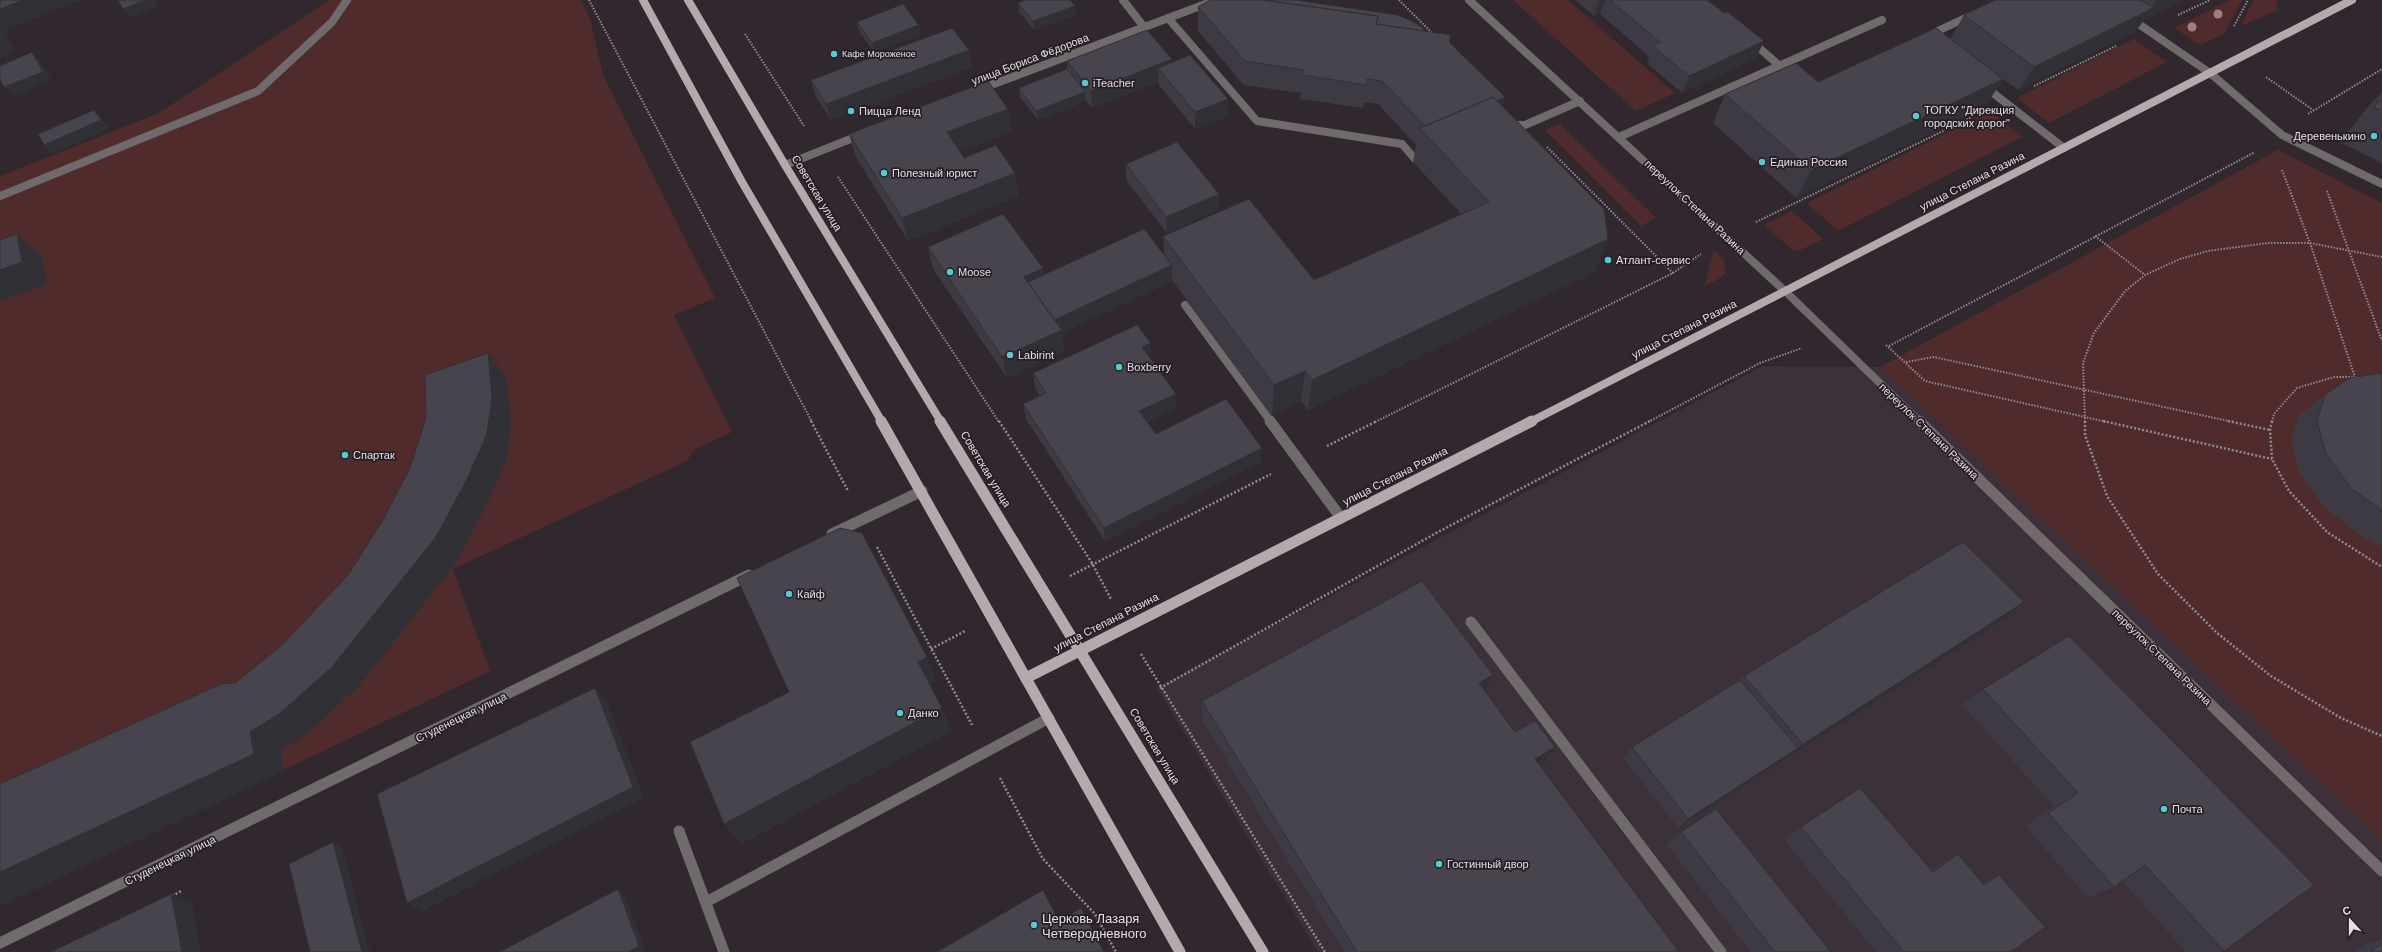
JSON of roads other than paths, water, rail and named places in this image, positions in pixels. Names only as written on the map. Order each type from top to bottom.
[{"type":"main road","name":"Советская улица","points":[[688,0],[785,165],[1081,649],[1263,952]]},
{"type":"main road","name":"улица Степана Разина","points":[[1026,678],[1786,292],[2352,0]]},
{"type":"main road","points":[[643,1],[742,182],[922,490],[1180,952]]},
{"type":"street","points":[[0,196],[258,91],[332,22],[347,0]]},
{"type":"street","points":[[1123,0],[1144,27]]},
{"type":"street","name":"улица Бориса Фёдорова","points":[[967,94],[1216,0]]},
{"type":"street","name":"переулок Степана Разина","points":[[1469,0],[1728,236],[2382,871]]},
{"type":"street","points":[[1930,42],[1924,37],[1981,10]]},
{"type":"street","points":[[2123,13],[2210,73],[2282,135],[2382,184]]},
{"type":"street","points":[[1168,18],[1257,121],[1402,144],[1415,159],[1435,150]]},
{"type":"street","points":[[1619,137],[1882,20]]},
{"type":"street","points":[[1743,35],[1780,66]]},
{"type":"street","points":[[1979,82],[2064,148]]},
{"type":"street","points":[[1503,124],[1525,125],[1580,101]]},
{"type":"street","points":[[785,165],[820,150],[872,131]]},
{"type":"street","points":[[1185,305],[1341,518]]},
{"type":"street","points":[[820,540],[922,490]]},
{"type":"street","name":"Студенецкая улица","points":[[0,943],[763,568]]},
{"type":"street","points":[[1471,622],[1721,952]]},
{"type":"street","points":[[706,902],[1049,718]]},
{"type":"street","points":[[679,831],[724,952]]},
{"type":"place","name":"Кафе Мороженое","points":[[834,54]]},
{"type":"place","name":"iTeacher","points":[[1085,83]]},
{"type":"place","name":"Пицца Ленд","points":[[851,111]]},
{"type":"place","name":"ТОГКУ \"Дирекция городских дорог\"","points":[[1916,116]]},
{"type":"place","name":"Деревенькино","points":[[2374,136]]},
{"type":"place","name":"Единая Россия","points":[[1762,162]]},
{"type":"place","name":"Полезный юрист","points":[[884,173]]},
{"type":"place","name":"Атлант-сервис","points":[[1608,260]]},
{"type":"place","name":"Moose","points":[[950,272]]},
{"type":"place","name":"Labirint","points":[[1010,355]]},
{"type":"place","name":"Boxberry","points":[[1119,367]]},
{"type":"place","name":"Спартак","points":[[345,455]]},
{"type":"place","name":"Кайф","points":[[789,594]]},
{"type":"place","name":"Данко","points":[[900,713]]},
{"type":"place","name":"Почта","points":[[2164,809]]},
{"type":"place","name":"Гостинный двор","points":[[1439,864]]},
{"type":"place","name":"Церковь Лазаря Четверодневного","points":[[1034,925]]}]
